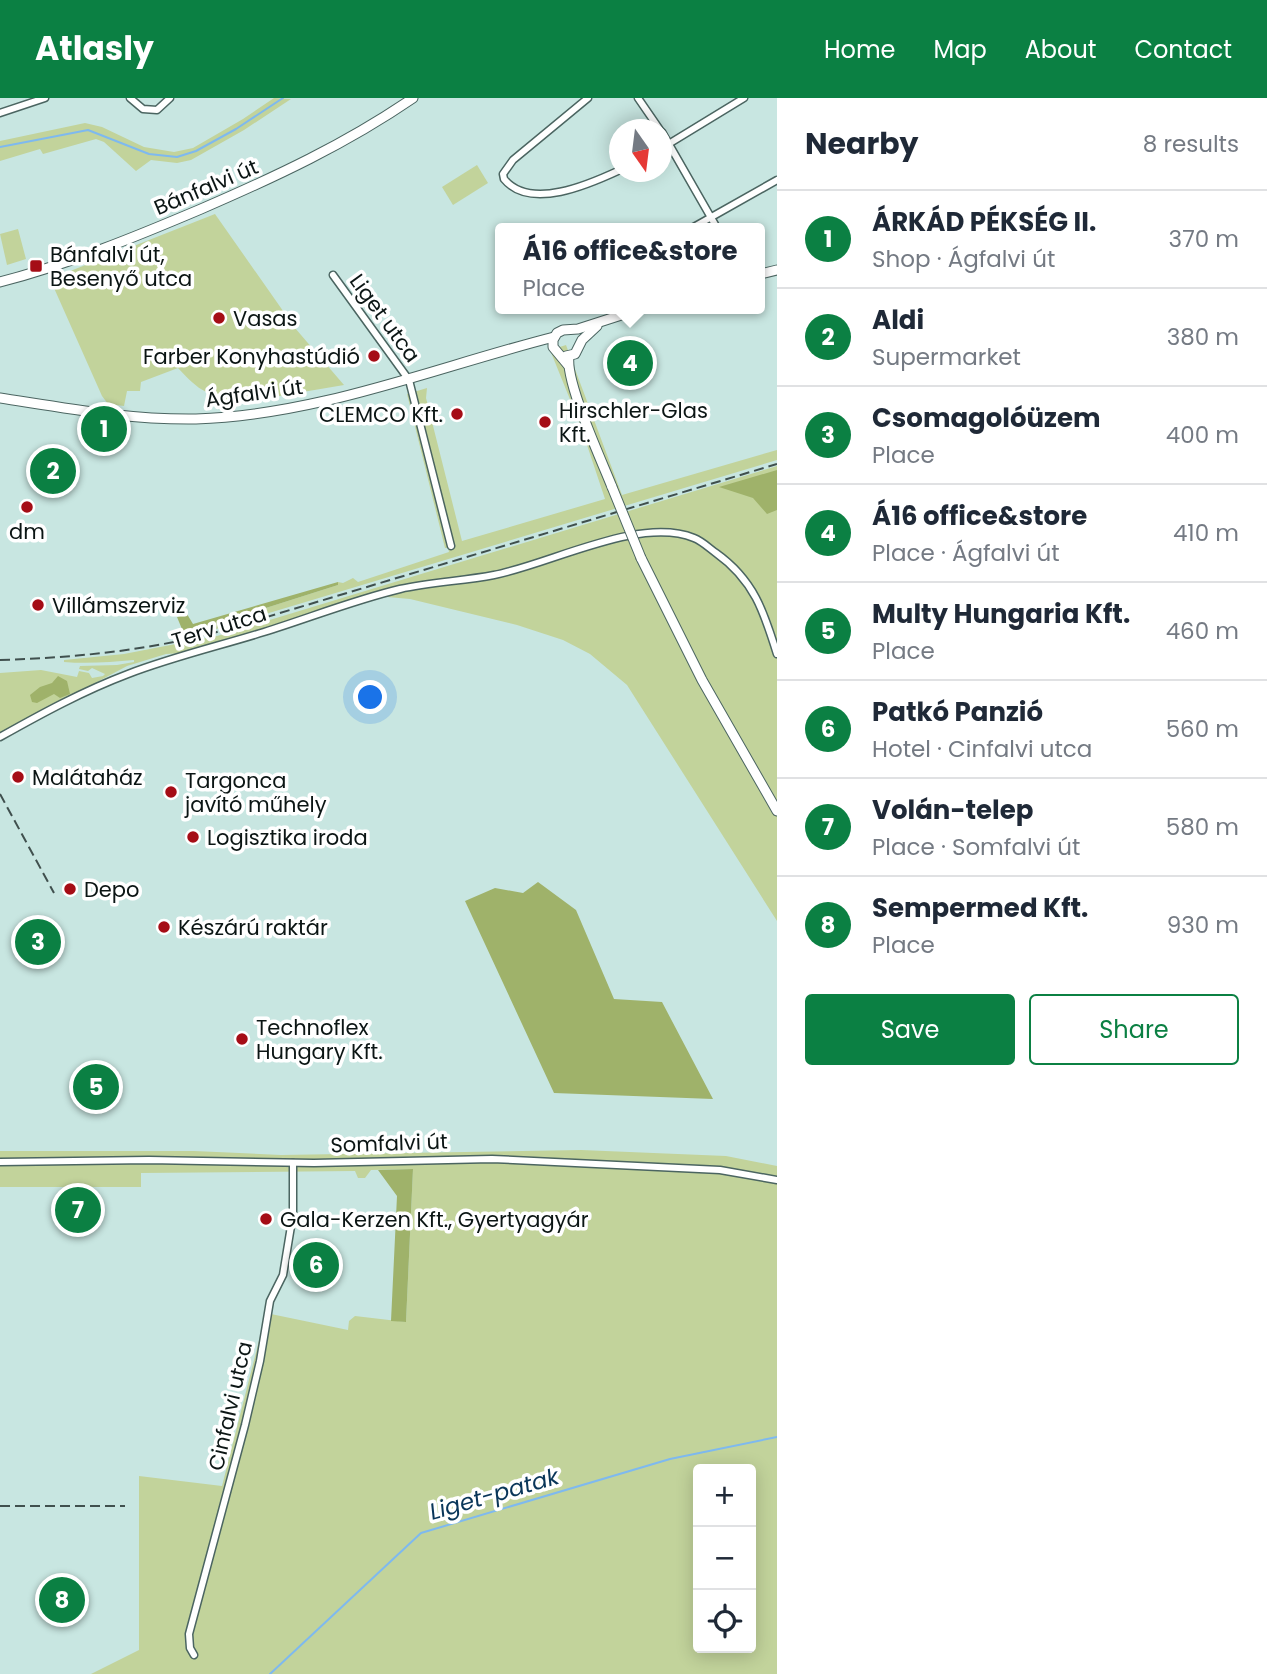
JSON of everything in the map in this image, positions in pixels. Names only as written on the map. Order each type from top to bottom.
[{"type":"main road","name":"Bánfalvi út","points":[[0,282],[107,247],[271,178],[336,146],[413,98]]},
{"type":"main road","points":[[625,314],[573,331],[563,330],[554,342],[566,359],[573,386],[641,558],[702,680],[777,811]]},
{"type":"main road","points":[[566,359],[577,351],[580,343],[603,321]]},
{"type":"main road","points":[[573,331],[580,343]]},
{"type":"main road","name":"Ágfalvi út","points":[[0,398],[140,418],[199,418],[286,407],[409,380],[508,350],[554,342]]},
{"type":"street","points":[[0,113],[45,98]]},
{"type":"street","points":[[130,98],[143,109],[157,110],[170,98]]},
{"type":"street","points":[[587,98],[513,160],[503,174],[504,179],[511,186],[541,194],[576,189],[609,175]]},
{"type":"street","points":[[638,98],[653,119]]},
{"type":"street","points":[[672,142],[744,98]]},
{"type":"street","points":[[672,149],[714,223]]},
{"type":"street","points":[[703,223],[777,180]]},
{"type":"street","name":"Liget utca","points":[[333,275],[409,380]]},
{"type":"street","points":[[409,380],[451,546]]},
{"type":"street","name":"Terv utca","points":[[0,737],[80,694],[130,673],[397,590],[493,575],[621,537],[646,533],[673,533],[695,539],[723,558],[746,581],[757,597],[777,654]]},
{"type":"street","name":"Somfalvi út","points":[[0,1162],[149,1160],[293,1163],[492,1159],[720,1170],[777,1180]]},
{"type":"street","name":"Cinfalvi utca","points":[[194,1655],[190,1648],[189,1634],[245,1425],[260,1362],[270,1301],[283,1275],[293,1214],[293,1163]]},
{"type":"green space","points":[[274,98],[291,99],[191,160],[177,163],[151,160],[136,171],[104,142],[96,139],[43,154],[40,149],[0,161],[0,141],[85,123],[102,127],[144,147],[174,152],[193,148]]},
{"type":"green space","points":[[477,165],[488,183],[453,205],[442,187]]},
{"type":"green space","points":[[215,214],[295,328],[344,385],[226,405],[225,399],[199,388],[178,368],[141,382],[140,391],[127,391],[124,406],[108,404],[50,279]]},
{"type":"green space","points":[[18,229],[26,259],[7,265],[0,234]]},
{"type":"green space","points":[[566,345],[622,495],[777,450],[777,460],[186,638],[184,634],[338,585],[338,582],[343,583],[353,578],[358,582],[449,552],[448,548],[445,548],[407,394],[427,388],[426,398],[462,541],[605,499],[580,424],[550,350]]},
{"type":"green space","points":[[777,466],[777,921],[627,685],[590,654],[563,640],[517,625],[410,599],[376,596],[360,604],[339,607],[184,653],[166,654],[127,666],[0,734],[0,673],[41,670],[77,677],[79,671],[89,673],[92,678],[103,676],[105,674],[92,668],[88,671],[79,669],[80,666],[117,665],[134,660],[82,663],[64,660],[124,654],[217,636]]},
{"type":"green space","points":[[777,470],[777,510],[767,514],[753,498],[719,487]]},
{"type":"green space","points":[[338,582],[338,585],[184,634],[177,617],[187,614],[193,624]]},
{"type":"green space","points":[[58,676],[67,681],[70,694],[60,698],[54,694],[37,703],[32,702],[30,695],[40,687],[52,683]]},
{"type":"green space","points":[[538,882],[576,910],[614,999],[662,1002],[713,1099],[554,1093],[465,901],[495,888],[523,893]]},
{"type":"green space","points":[[581,1150],[726,1156],[777,1166],[777,1674],[91,1674],[139,1650],[139,1476],[222,1486],[266,1313],[348,1330],[349,1321],[355,1316],[406,1322],[413,1169],[371,1170],[365,1178],[358,1178],[355,1171],[141,1173],[141,1187],[0,1187],[0,1151],[194,1151],[281,1155]]},
{"type":"green space","points":[[413,1169],[406,1322],[391,1321],[397,1196],[378,1170]]},
{"type":"waterway","points":[[0,147],[88,130],[149,154],[177,157],[196,151],[236,129],[283,98]]},
{"type":"waterway","name":"Liget-patak","points":[[270,1674],[421,1533],[670,1459],[777,1437]]},
{"type":"railway","points":[[0,660],[106,653],[210,634],[777,464]]},
{"type":"railway","points":[[0,794],[54,893]]},
{"type":"railway","points":[[0,1506],[125,1506]]},
{"type":"place","name":"Bánfalvi út, Besenyő utca","points":[[36,266]]},
{"type":"place","name":"Vasas","points":[[219,318]]},
{"type":"place","name":"Farber Konyhastúdió","points":[[374,356]]},
{"type":"place","name":"Á16 office&store","points":[[630,363]]},
{"type":"place","name":"CLEMCO Kft.","points":[[457,414]]},
{"type":"place","name":"Hirschler-Glas Kft.","points":[[545,422]]},
{"type":"place","name":"ÁRKÁD PÉKSÉG II.","points":[[104,429]]},
{"type":"place","name":"Aldi","points":[[53,471]]},
{"type":"place","name":"dm","points":[[27,507]]},
{"type":"place","name":"Villámszerviz","points":[[38,605]]},
{"type":"place","name":"Malátaház","points":[[18,777]]},
{"type":"place","name":"Targonca javító műhely","points":[[171,792]]},
{"type":"place","name":"Logisztika iroda","points":[[193,837]]},
{"type":"place","name":"Depo","points":[[70,889]]},
{"type":"place","name":"Készárú raktár","points":[[164,927]]},
{"type":"place","name":"Csomagolóüzem","points":[[38,942]]},
{"type":"place","name":"Technoflex Hungary Kft.","points":[[242,1039]]},
{"type":"place","name":"Multy Hungaria Kft.","points":[[96,1087]]},
{"type":"place","name":"Volán-telep","points":[[78,1210]]},
{"type":"place","name":"Gala-Kerzen Kft., Gyertyagyár","points":[[266,1219]]},
{"type":"place","name":"Patkó Panzió","points":[[316,1265]]},
{"type":"place","name":"Sempermed Kft.","points":[[62,1600]]}]
